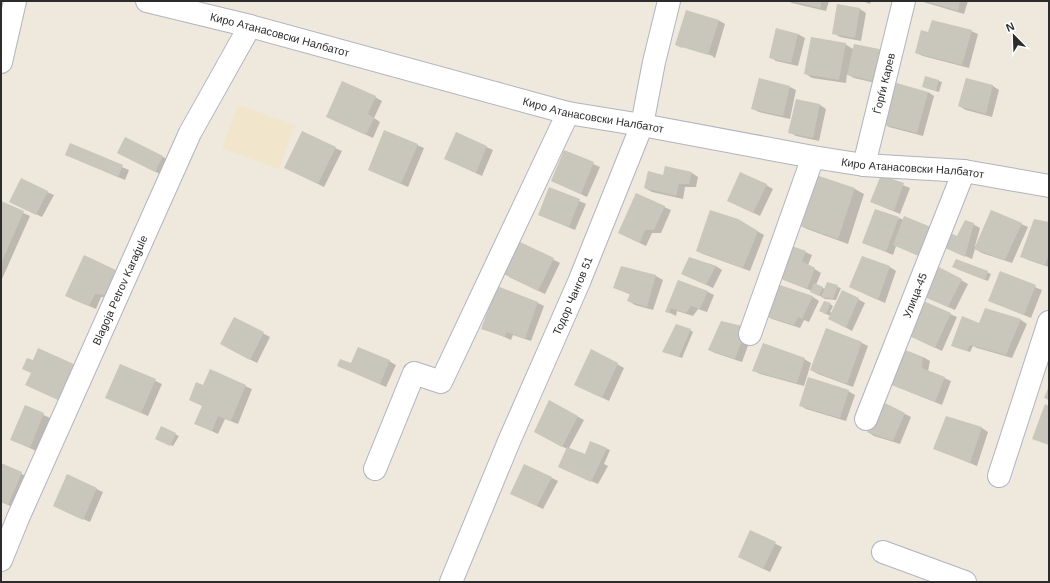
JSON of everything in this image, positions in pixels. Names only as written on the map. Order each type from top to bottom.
[{"type":"street","points":[[1,62],[14,1]]},
{"type":"street","name":"Киро Атанасовски Налбатот","points":[[147,1],[250,26],[568,113],[864,165],[964,171],[1049,186]]},
{"type":"street","name":"Тодор Чангов 51","points":[[451,582],[510,439],[579,282],[642,125],[654,62],[669,1]]},
{"type":"street","name":"Ѓорѓи Карев","points":[[864,165],[904,1]]},
{"type":"street","name":"Blagoja Petrov Karaǵule","points":[[1,560],[18,518],[190,133],[250,26]]},
{"type":"street","points":[[375,469],[414,373],[441,382],[568,113]]},
{"type":"street","points":[[750,334],[813,157]]},
{"type":"street","name":"Улица-45","points":[[866,420],[964,171]]},
{"type":"street","points":[[999,476],[1049,322]]},
{"type":"street","points":[[883,552],[965,582]]},
{"type":"shaded area","points":[[238,105],[295,125],[279,169],[222,148]]},
{"type":"building","points":[[790,1],[822,1],[820,8]]},
{"type":"building","points":[[924,1],[960,1],[958,11]]},
{"type":"building","points":[[837,4],[860,8],[855,38],[832,34]]},
{"type":"building","points":[[686,10],[719,20],[708,55],[675,45]]},
{"type":"building","points":[[932,20],[972,30],[962,65],[915,53],[921,30],[928,32]]},
{"type":"building","points":[[776,28],[798,34],[791,63],[769,58]]},
{"type":"building","points":[[811,37],[846,43],[839,80],[804,74]]},
{"type":"building","points":[[854,44],[884,50],[877,82],[847,75]]},
{"type":"building","points":[[925,76],[939,80],[936,91],[922,87]]},
{"type":"building","points":[[759,78],[790,86],[783,116],[751,109]]},
{"type":"building","points":[[966,78],[993,85],[986,114],[958,106]]},
{"type":"building","points":[[342,81],[376,96],[368,114],[374,118],[366,135],[326,117]]},
{"type":"building","points":[[893,82],[928,92],[917,133],[882,124]]},
{"type":"building","points":[[796,99],[820,104],[813,138],[788,133]]},
{"type":"building","points":[[384,130],[418,144],[401,184],[368,170]]},
{"type":"building","points":[[302,131],[336,147],[318,184],[284,168]]},
{"type":"building","points":[[456,132],[487,146],[476,173],[444,159]]},
{"type":"building","points":[[125,137],[163,156],[155,172],[117,153]]},
{"type":"building","points":[[70,143],[123,165],[118,177],[65,155]]},
{"type":"building","points":[[564,150],[594,162],[581,194],[551,181]]},
{"type":"building","points":[[665,166],[692,172],[689,184],[679,184],[676,196],[644,188],[648,171],[663,175]]},
{"type":"building","points":[[740,172],[767,184],[753,213],[727,201]]},
{"type":"building","points":[[813,174],[855,188],[838,239],[796,224]]},
{"type":"building","points":[[881,175],[904,183],[894,211],[870,202]]},
{"type":"building","points":[[21,178],[48,191],[36,215],[9,202]]},
{"type":"building","points":[[549,187],[580,199],[569,227],[538,215]]},
{"type":"building","points":[[636,193],[665,206],[654,230],[645,230],[640,243],[618,233]]},
{"type":"building","points":[[1,201],[24,211],[1,264]]},
{"type":"building","points":[[875,209],[899,217],[886,252],[862,243]]},
{"type":"building","points":[[710,210],[738,219],[758,231],[743,268],[696,251]]},
{"type":"building","points":[[991,210],[1022,223],[1005,260],[974,249]]},
{"type":"building","points":[[904,216],[931,227],[919,256],[893,245]]},
{"type":"building","points":[[1034,219],[1049,222],[1049,255],[1045,265],[1020,257]]},
{"type":"building","points":[[965,220],[974,223],[965,257],[939,245],[946,231],[957,236]]},
{"type":"building","points":[[518,241],[554,258],[538,291],[502,273]]},
{"type":"building","points":[[789,245],[806,251],[802,261],[815,268],[807,289],[776,277]]},
{"type":"building","points":[[84,255],[118,271],[107,295],[95,294],[89,306],[65,296]]},
{"type":"building","points":[[862,256],[890,266],[878,300],[849,287]]},
{"type":"building","points":[[689,257],[716,266],[706,285],[681,274]]},
{"type":"building","points":[[956,259],[988,271],[985,280],[952,267]]},
{"type":"building","points":[[935,265],[962,279],[948,307],[922,296]]},
{"type":"building","points":[[621,266],[656,275],[647,307],[627,301],[630,294],[613,288]]},
{"type":"building","points":[[1000,271],[1036,285],[1024,315],[988,301]]},
{"type":"building","points":[[678,280],[708,291],[700,309],[691,306],[686,313],[671,308],[669,313],[665,312]]},
{"type":"building","points":[[827,282],[838,285],[833,299],[821,297]]},
{"type":"building","points":[[814,283],[823,287],[819,296],[810,292]]},
{"type":"building","points":[[777,284],[813,296],[802,319],[798,317],[794,325],[765,316]]},
{"type":"building","points":[[497,286],[538,302],[525,339],[507,332],[505,337],[481,329]]},
{"type":"building","points":[[842,290],[859,298],[846,328],[828,319]]},
{"type":"building","points":[[919,299],[951,313],[935,348],[905,334]]},
{"type":"building","points":[[824,301],[831,303],[826,314],[819,311]]},
{"type":"building","points":[[985,308],[1021,319],[1006,355],[970,345],[967,351],[951,346],[962,316],[979,323]]},
{"type":"building","points":[[234,317],[264,332],[250,360],[220,344]]},
{"type":"building","points":[[721,321],[747,327],[735,359],[708,350]]},
{"type":"building","points":[[676,324],[691,329],[679,357],[662,352]]},
{"type":"building","points":[[826,328],[862,342],[847,384],[810,370]]},
{"type":"building","points":[[763,343],[805,358],[797,383],[752,371]]},
{"type":"building","points":[[358,347],[390,360],[380,384],[337,366],[340,359],[351,363]]},
{"type":"building","points":[[38,348],[76,365],[60,401],[25,385],[31,373],[22,369],[27,358],[33,360]]},
{"type":"building","points":[[591,349],[618,363],[602,398],[574,385]]},
{"type":"building","points":[[903,349],[923,357],[922,368],[945,377],[935,402],[889,384]]},
{"type":"building","points":[[120,364],[156,379],[141,413],[105,398]]},
{"type":"building","points":[[210,369],[246,385],[231,421],[218,416],[212,431],[194,424],[202,406],[189,400],[196,382],[203,385]]},
{"type":"building","points":[[808,377],[849,390],[840,418],[799,406]]},
{"type":"building","points":[[1049,386],[1049,400],[1044,398]]},
{"type":"building","points":[[549,400],[578,416],[562,447],[534,432]]},
{"type":"building","points":[[881,401],[905,413],[893,441],[867,432]]},
{"type":"building","points":[[1045,404],[1049,406],[1049,445],[1032,439]]},
{"type":"building","points":[[25,405],[44,413],[30,448],[10,440]]},
{"type":"building","points":[[946,416],[982,427],[970,463],[933,449]]},
{"type":"building","points":[[161,426],[176,433],[170,446],[155,439]]},
{"type":"building","points":[[590,441],[607,448],[591,482],[558,467],[567,447],[585,454]]},
{"type":"building","points":[[1,463],[22,472],[8,505],[1,502]]},
{"type":"building","points":[[524,464],[552,477],[537,506],[510,494]]},
{"type":"building","points":[[67,474],[97,488],[83,520],[53,506]]},
{"type":"building","points":[[750,530],[776,542],[763,569],[738,557]]}]
